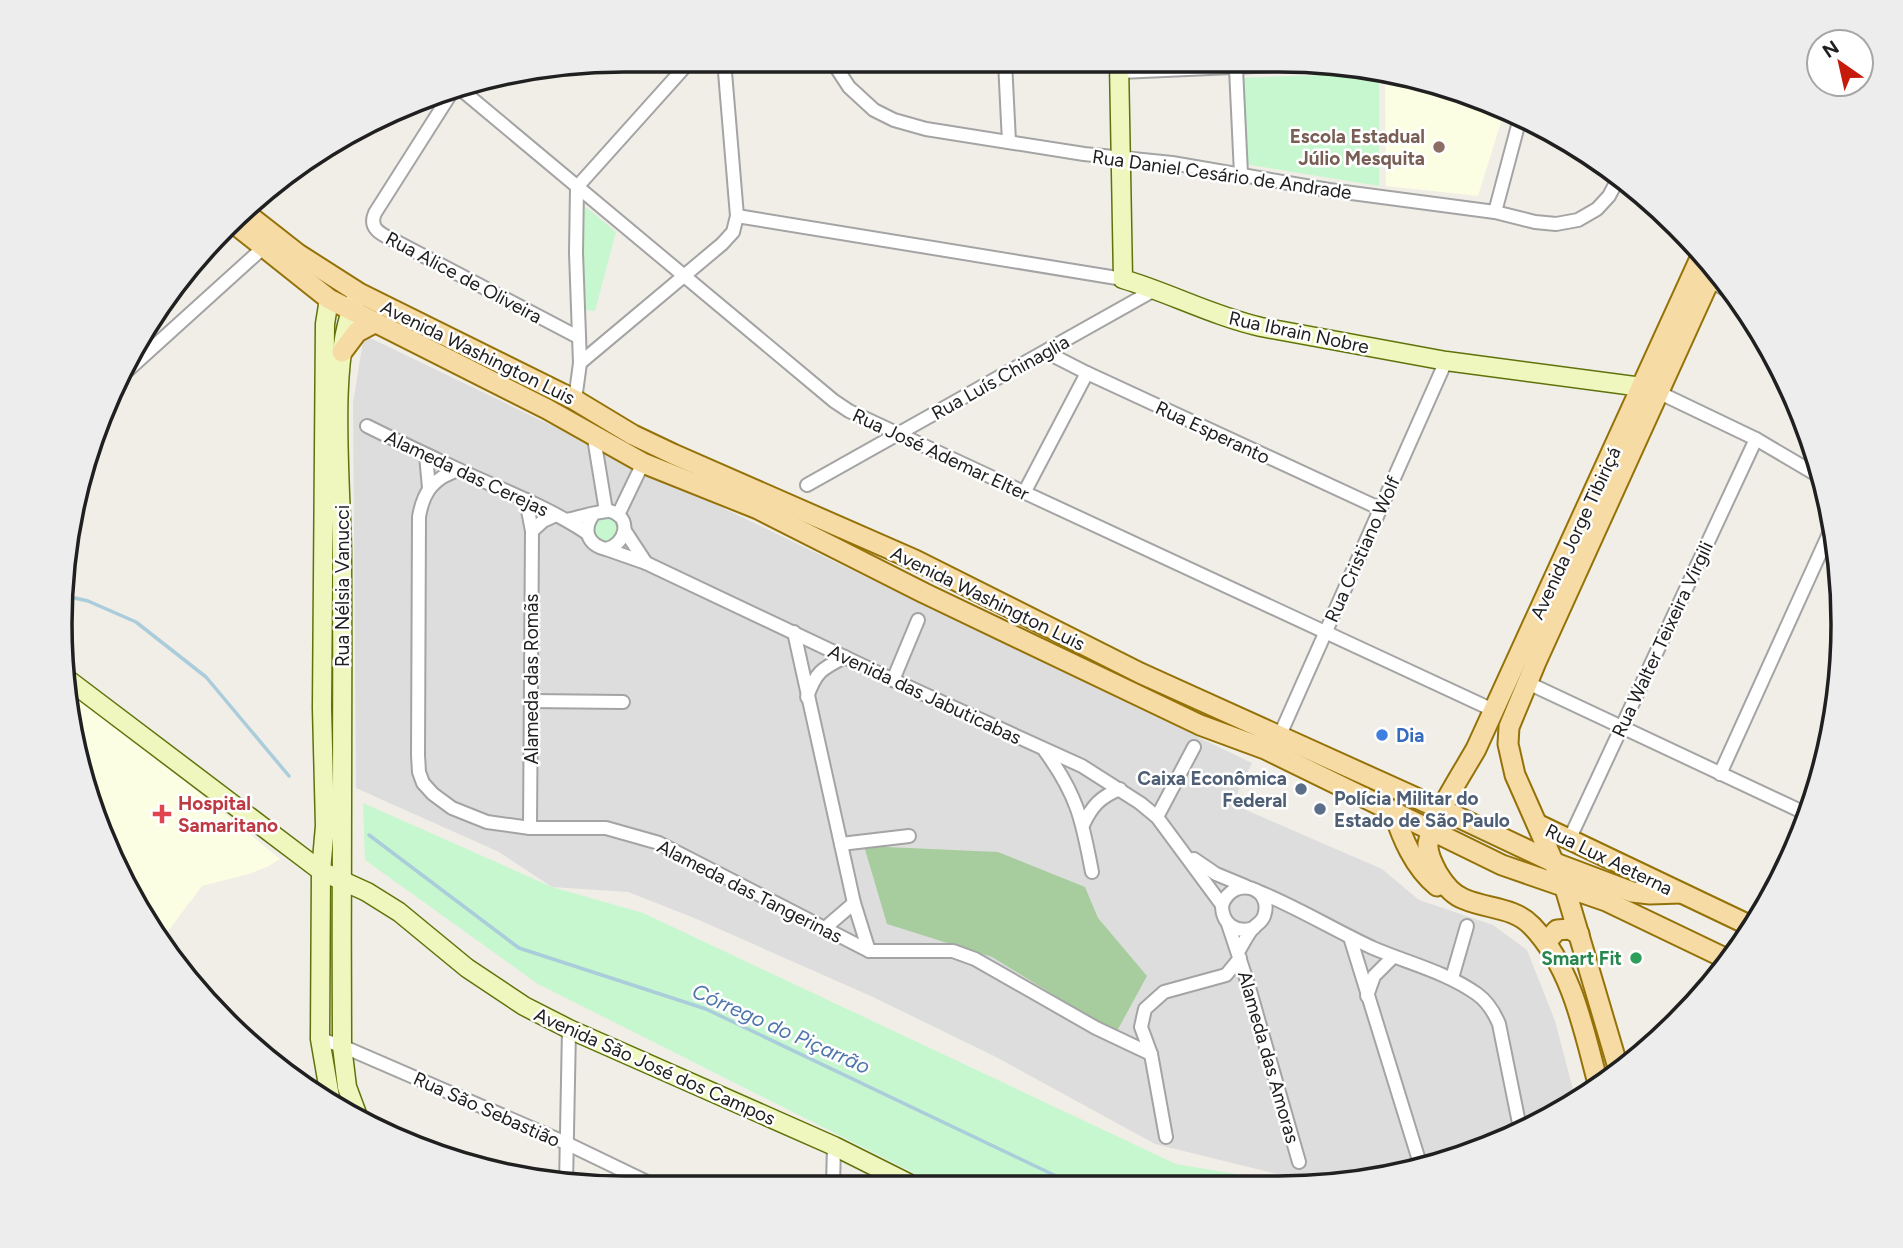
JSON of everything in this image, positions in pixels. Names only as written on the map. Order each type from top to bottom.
[{"type":"main road","points":[[1119,72],[1123,279]]},
{"type":"main road","name":"Avenida Washington Luis","points":[[251,217],[355,302],[374,323],[547,409],[594,438],[643,463],[758,509],[924,593],[1200,725],[1265,749],[1393,810],[1432,833],[1502,865],[1606,901],[1720,956]]},
{"type":"main road","name":"Avenida Washington Luis","points":[[240,228],[329,299],[355,302],[566,396],[633,435],[915,560],[1140,673],[1555,863],[1632,892],[1681,893],[1743,922]]},
{"type":"main road","name":"Avenida Jorge Tibiriçá","points":[[1515,775],[1508,744],[1509,727],[1703,272]]},
{"type":"main road","name":"Rua Ibrain Nobre","points":[[1123,279],[1156,289],[1233,321],[1446,361],[1651,390]]},
{"type":"main road","name":"Rua Nélsia Vanucci","points":[[329,299],[325,324],[325,826],[321,871],[320,1039],[329,1090]]},
{"type":"main road","name":"Rua Nélsia Vanucci","points":[[354,1105],[347,1087],[342,1046],[342,535],[339,396],[342,352],[355,302]]},
{"type":"main road","points":[[342,352],[357,332],[374,323]]},
{"type":"main road","name":"Avenida Jorge Tibiriçá","points":[[1432,833],[1476,749],[1651,390]]},
{"type":"main road","points":[[547,409],[547,398],[566,396]]},
{"type":"main road","points":[[633,435],[645,452],[643,463]]},
{"type":"main road","name":"Avenida São José dos Campos","points":[[75,685],[321,871],[367,892],[399,912],[467,968],[524,1006],[569,1029],[834,1146],[894,1176]]},
{"type":"main road","points":[[1476,749],[1497,757],[1515,775],[1555,863],[1566,888],[1616,1061]]},
{"type":"main road","points":[[1393,810],[1400,833],[1420,869],[1440,888],[1454,893]]},
{"type":"main road","name":"Rua Lux Aeterna","points":[[1537,824],[1681,893]]},
{"type":"main road","points":[[294,850],[311,841],[325,826]]},
{"type":"main road","points":[[1432,833],[1428,845],[1432,863],[1442,881],[1454,893],[1463,899],[1523,918],[1548,945],[1578,1009],[1596,1076]]},
{"type":"main road","points":[[1455,843],[1478,848],[1522,866],[1531,862],[1533,853]]},
{"type":"main road","points":[[1579,932],[1585,914],[1606,901]]},
{"type":"main road","points":[[1548,945],[1550,935],[1558,930],[1579,932]]},
{"type":"street","points":[[580,363],[577,187],[680,72]]},
{"type":"street","points":[[566,396],[580,363],[729,237],[737,216],[725,72]]},
{"type":"street","name":"Rua Daniel Cesário de Andrade","points":[[838,72],[874,110],[894,120],[926,129],[1084,154],[1121,156],[1241,174],[1329,190],[1495,212],[1556,224],[1578,220],[1597,209],[1614,186]]},
{"type":"street","points":[[1006,72],[1009,142]]},
{"type":"street","points":[[1236,72],[1241,174]]},
{"type":"street","name":"Rua José Ademar Elter","points":[[466,95],[834,401],[895,434],[1493,710]]},
{"type":"street","name":"Rua Alice de Oliveira","points":[[447,101],[380,204],[372,219],[377,231],[578,337]]},
{"type":"street","points":[[1495,212],[1519,127]]},
{"type":"street","name":"Rua Ibrain Nobre","points":[[737,216],[1123,279]]},
{"type":"street","points":[[140,359],[264,247]]},
{"type":"street","name":"Rua Luís Chinaglia","points":[[807,485],[1156,289]]},
{"type":"street","name":"Rua Esperanto","points":[[1046,352],[1381,509]]},
{"type":"street","name":"Rua Cristiano Wolf","points":[[1279,737],[1446,361]]},
{"type":"street","points":[[1024,493],[1087,373]]},
{"type":"street","points":[[1651,390],[1756,439],[1809,469]]},
{"type":"street","name":"Alameda das Cerejas","points":[[367,426],[562,517],[587,533]]},
{"type":"street","points":[[594,438],[606,514]]},
{"type":"street","name":"Rua Walter Teixeira Virgili","points":[[1569,840],[1756,439]]},
{"type":"street","name":"Alameda das Tangerinas","points":[[425,455],[429,488],[421,502],[418,536],[419,772],[433,794],[452,808],[487,822],[530,828],[606,828],[659,843],[869,951],[953,951],[975,959],[1096,1028],[1150,1054]]},
{"type":"street","points":[[625,531],[619,543],[606,549],[592,542],[587,533],[588,523],[606,514],[643,463]]},
{"type":"street","points":[[429,488],[442,477],[459,470]]},
{"type":"street","name":"Alameda das Romãs","points":[[526,500],[532,531],[530,828]]},
{"type":"street","points":[[606,514],[623,522],[625,531],[646,563]]},
{"type":"street","name":"Alameda das Cerejas","points":[[562,517],[606,514]]},
{"type":"street","points":[[532,531],[544,521],[562,517]]},
{"type":"street","points":[[1720,774],[1825,542]]},
{"type":"street","name":"Avenida das Jabuticabas","points":[[606,549],[646,563],[1082,766],[1120,789],[1157,817],[1222,905]]},
{"type":"street","points":[[893,680],[918,620]]},
{"type":"street","points":[[794,632],[854,903],[869,951]]},
{"type":"street","points":[[807,697],[820,670],[845,657]]},
{"type":"street","points":[[1528,683],[1799,810]]},
{"type":"street","points":[[531,702],[623,702]]},
{"type":"street","points":[[1157,817],[1194,747]]},
{"type":"street","points":[[1045,750],[1065,778],[1083,825],[1092,872]]},
{"type":"street","points":[[1083,825],[1097,802],[1120,789]]},
{"type":"street","points":[[841,844],[909,836]]},
{"type":"street","points":[[1185,853],[1216,874],[1292,905],[1393,957],[1452,978],[1479,995],[1493,1010],[1499,1024],[1519,1121]]},
{"type":"street","points":[[1252,889],[1231,891],[1222,905],[1228,924],[1240,930],[1254,928],[1264,916],[1292,905]]},
{"type":"street","points":[[1252,889],[1265,902],[1264,916]]},
{"type":"street","points":[[825,928],[854,903]]},
{"type":"street","name":"Alameda das Amoras","points":[[1228,924],[1299,1162]]},
{"type":"street","points":[[1452,978],[1466,926]]},
{"type":"street","name":"Alameda das Amoras","points":[[1239,955],[1254,928]]},
{"type":"street","points":[[1350,937],[1418,1158]]},
{"type":"street","points":[[1226,975],[1239,955]]},
{"type":"street","points":[[1367,996],[1374,976],[1393,957]]},
{"type":"street","points":[[1166,1137],[1150,1054],[1141,1027],[1145,1009],[1164,992],[1226,975],[1248,984]]},
{"type":"street","points":[[566,1173],[569,1029]]},
{"type":"street","name":"Rua São Sebastião","points":[[320,1039],[342,1046],[566,1143],[634,1176]]},
{"type":"street","points":[[324,1067],[324,1087]]},
{"type":"street","points":[[832,1176],[834,1146]]},
{"type":"shaded area","name":"Escola Estadual Júlio Mesquita","points":[[1385,82],[1457,101],[1502,119],[1478,196],[1386,186]]},
{"type":"shaded area","points":[[364,335],[1252,763],[1232,804],[1382,869],[1419,900],[1493,925],[1527,950],[1555,1021],[1573,1091],[1523,1119],[1457,1147],[1387,1166],[1351,1172],[1285,1176],[1155,1144],[996,1057],[873,997],[692,917],[628,892],[552,887],[499,852],[356,788],[353,403]]},
{"type":"shaded area","name":"Hospital Samaritano","points":[[77,699],[164,764],[280,859],[249,874],[202,886],[166,933],[129,868],[101,802],[82,732]]},
{"type":"green space","points":[[1334,75],[1379,81],[1379,186],[1244,164],[1238,78]]},
{"type":"green space","points":[[581,203],[616,232],[595,311],[584,310]]},
{"type":"green space","points":[[611,513],[623,528],[614,544],[604,546],[593,538],[594,516]]},
{"type":"green space","points":[[363,803],[552,887],[643,913],[1176,1164],[1248,1176],[920,1176],[538,984],[365,860]]},
{"type":"green space","points":[[864,846],[998,852],[1085,887],[1098,918],[1147,976],[1116,1033],[992,957],[887,924]]},
{"type":"waterway","name":"Córrego do Piçarrão","points":[[73,598],[88,601],[136,622],[206,677],[289,776]]},
{"type":"waterway","name":"Córrego do Piçarrão","points":[[369,835],[519,948],[706,1009],[1056,1176]]},
{"type":"place","name":"Escola Estadual Júlio Mesquita","points":[[1439,147]]},
{"type":"place","name":"Dia","points":[[1382,735]]},
{"type":"place","name":"Caixa Econômica Federal","points":[[1301,789]]},
{"type":"place","name":"Polícia Militar do Estado de São Paulo","points":[[1320,809]]},
{"type":"place","name":"Hospital Samaritano","points":[[162,814]]},
{"type":"place","name":"Smart Fit","points":[[1636,958]]}]
